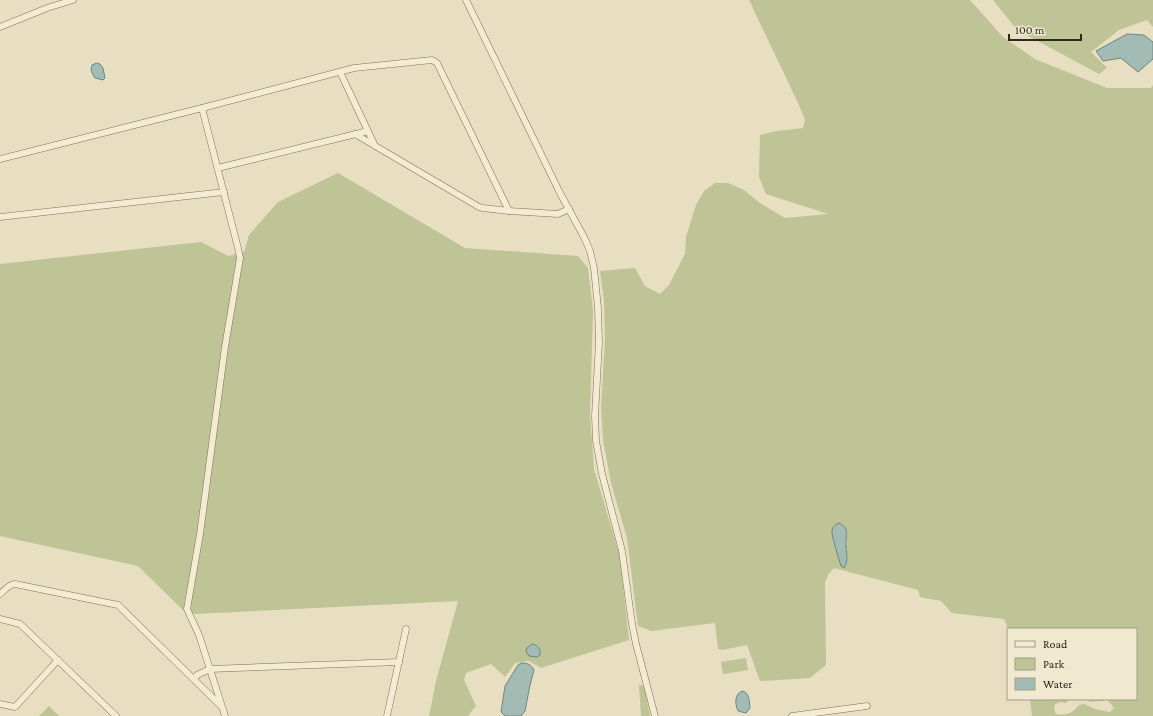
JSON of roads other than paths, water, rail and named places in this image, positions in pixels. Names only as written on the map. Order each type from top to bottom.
[{"type":"street","points":[[0,27],[47,8],[73,0]]},
{"type":"street","points":[[466,0],[560,193],[590,251],[594,268],[598,308],[599,342],[595,416],[596,441],[602,474],[622,551],[636,644],[655,716]]},
{"type":"street","points":[[0,159],[354,68],[432,60],[437,63],[509,211]]},
{"type":"street","points":[[340,72],[375,146]]},
{"type":"street","points":[[202,108],[238,248],[240,263],[225,347],[200,534],[188,610],[199,635],[225,716]]},
{"type":"street","points":[[218,168],[368,131]]},
{"type":"street","points":[[355,134],[479,207],[509,211],[558,214],[569,209]]},
{"type":"street","points":[[0,217],[224,192]]},
{"type":"street","points":[[0,594],[10,585],[15,584],[118,605],[222,707]]},
{"type":"street","points":[[0,619],[20,624],[116,716]]},
{"type":"street","points":[[388,716],[406,629]]},
{"type":"street","points":[[0,704],[15,707],[58,660]]},
{"type":"street","points":[[194,679],[197,675],[210,669],[400,662]]},
{"type":"street","points":[[792,716],[867,706]]},
{"type":"water","points":[[1127,34],[1144,35],[1153,42],[1153,59],[1138,72],[1121,58],[1103,61],[1096,51]]},
{"type":"water","points":[[97,63],[103,68],[105,78],[103,80],[95,78],[93,75],[91,69],[92,65]]},
{"type":"water","points":[[839,523],[843,525],[847,533],[847,560],[844,568],[841,566],[832,533],[833,527]]},
{"type":"water","points":[[532,644],[539,648],[540,655],[537,657],[529,656],[526,652],[527,648]]},
{"type":"water","points":[[521,663],[529,664],[534,670],[525,711],[521,716],[505,716],[501,712],[505,686],[518,665]]},
{"type":"water","points":[[742,691],[748,695],[749,700],[750,708],[746,713],[738,711],[736,705],[736,697]]}]
